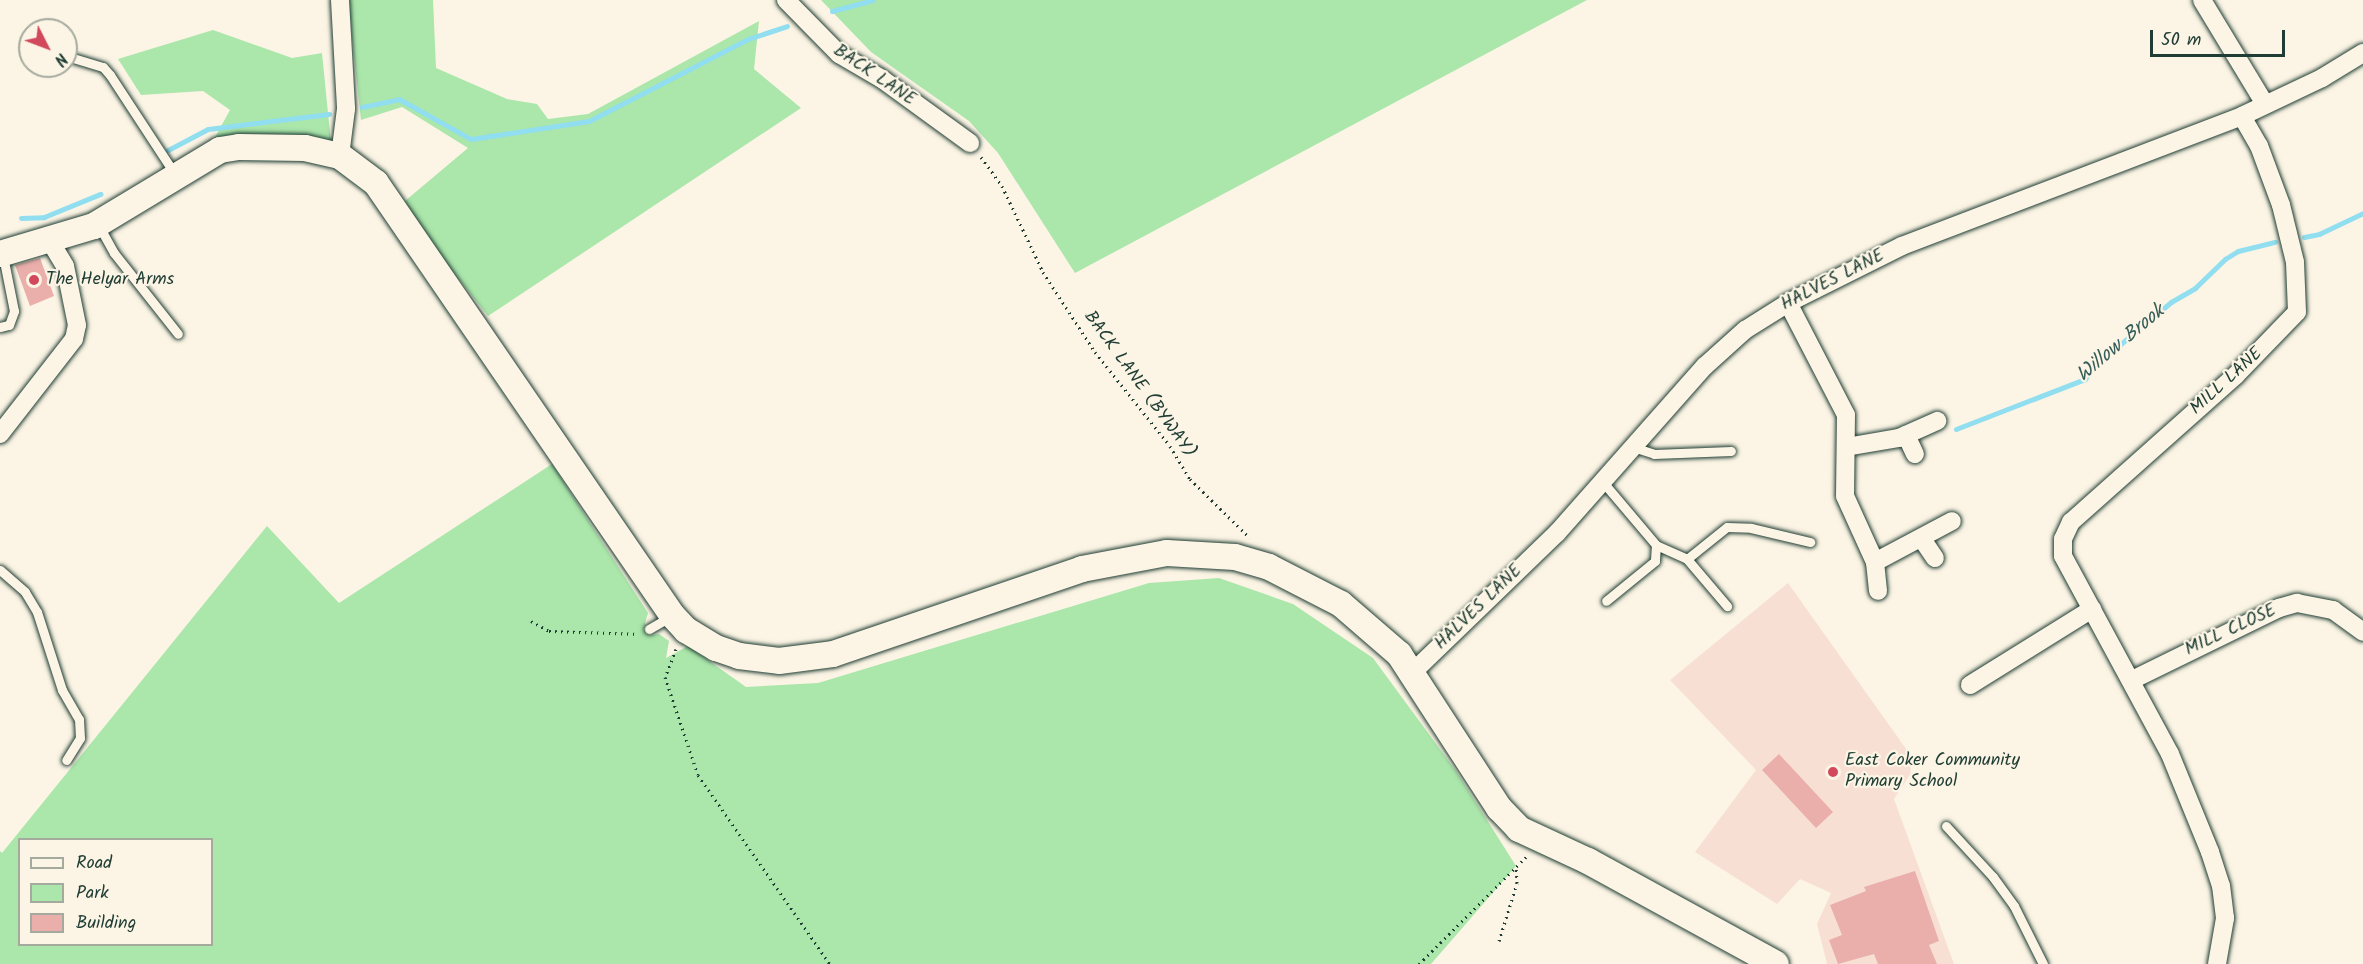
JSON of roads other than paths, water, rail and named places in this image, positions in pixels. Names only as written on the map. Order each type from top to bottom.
[{"type":"street","points":[[340,0],[346,109],[340,156]]},
{"type":"street","name":"BACK LANE","points":[[786,0],[839,54],[882,79],[970,142]]},
{"type":"street","points":[[2202,0],[2265,104]]},
{"type":"street","name":"HALVES LANE","points":[[1413,672],[1557,533],[1705,366],[1745,330],[1788,303],[1902,246],[2242,116],[2322,78],[2363,53]]},
{"type":"street","name":"MILL LANE","points":[[2217,964],[2225,918],[2221,886],[2170,754],[2063,556],[2063,539],[2071,522],[2235,376],[2297,312],[2295,262],[2281,205],[2259,146],[2242,116]]},
{"type":"street","points":[[1,254],[50,241],[98,224],[220,150],[238,147],[305,148],[340,156],[376,183],[679,623],[739,656],[803,659],[832,654],[1002,594],[1126,559],[1167,553],[1198,554],[1235,557],[1269,567],[1341,604],[1392,647],[1413,672],[1499,808],[1519,829],[1588,861],[1745,952],[1776,964]]},
{"type":"street","points":[[0,435],[74,339],[77,325],[65,266],[50,241]]},
{"type":"street","points":[[1788,303],[1846,415],[1845,496],[1875,562],[1878,591]]},
{"type":"street","points":[[1846,447],[1906,435],[1937,421]]},
{"type":"street","points":[[1906,435],[1915,454]]},
{"type":"street","points":[[1875,562],[1953,521]]},
{"type":"street","points":[[1922,539],[1935,558]]},
{"type":"street","name":"MILL CLOSE","points":[[2132,680],[2279,608],[2297,603],[2333,610],[2363,632]]},
{"type":"street","points":[[1968,684],[2092,609]]},
{"type":"lane","points":[[78,60],[103,67],[110,75],[176,176]]},
{"type":"lane","points":[[98,224],[114,253],[178,334]]},
{"type":"lane","points":[[0,327],[9,325],[14,310],[1,254]]},
{"type":"lane","points":[[1633,447],[1654,454],[1731,451]]},
{"type":"lane","points":[[1602,482],[1656,545],[1687,559],[1726,606]]},
{"type":"lane","points":[[1687,559],[1727,527],[1751,528],[1810,542]]},
{"type":"lane","points":[[1606,601],[1655,561],[1656,545]]},
{"type":"lane","points":[[0,570],[25,592],[37,612],[62,690],[79,719],[80,738],[66,760]]},
{"type":"lane","points":[[648,629],[679,623]]},
{"type":"lane","points":[[1946,826],[1993,877],[2014,906],[2043,964]]},
{"type":"waterway","points":[[832,11],[873,0]]},
{"type":"waterway","points":[[362,107],[399,99],[471,139],[589,121],[748,39],[787,26]]},
{"type":"waterway","points":[[168,150],[208,129],[329,114]]},
{"type":"waterway","points":[[21,218],[44,217],[100,194]]},
{"type":"waterway","name":"Willow Brook","points":[[2304,237],[2319,234],[2363,213]]},
{"type":"waterway","name":"Willow Brook","points":[[1956,429],[2085,379],[2093,367],[2171,302],[2195,288],[2225,259],[2238,251],[2275,242]]},
{"type":"place","name":"The Helyar Arms","points":[[34,280]]},
{"type":"place","name":"East Coker Community Primary School","points":[[1833,772]]}]
